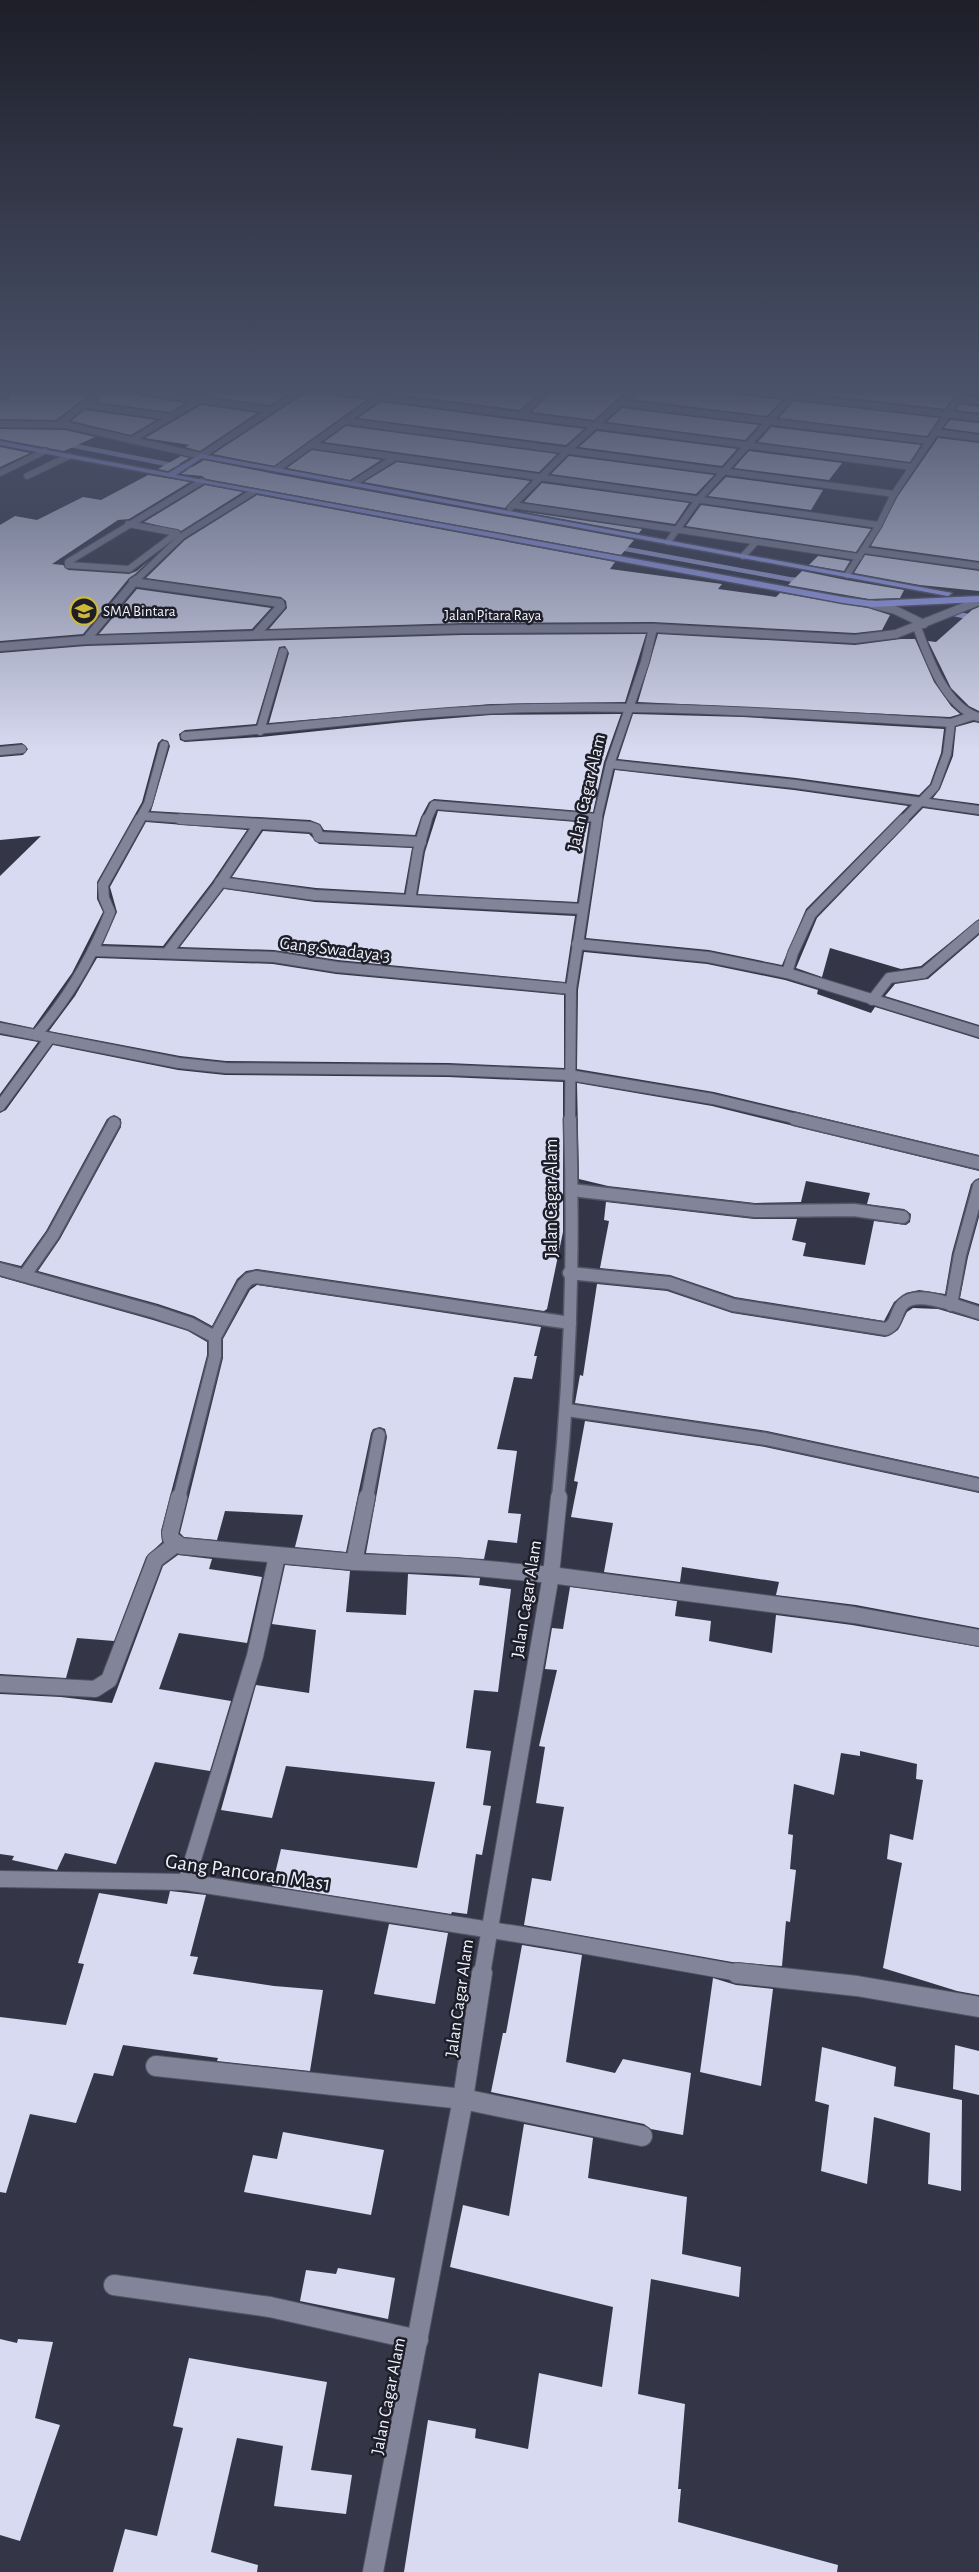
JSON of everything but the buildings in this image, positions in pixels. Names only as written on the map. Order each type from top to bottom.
[{"type":"highway","points":[[357,511],[872,604],[979,600]]},
{"type":"highway","points":[[501,511],[979,600]]},
{"type":"street","points":[[128,524],[178,533],[129,569],[67,564],[128,524],[151,511]]},
{"type":"street","points":[[86,640],[133,582],[182,536],[222,511]]},
{"type":"street","points":[[552,511],[859,557]]},
{"type":"street","points":[[668,542],[690,511]]},
{"type":"street","points":[[778,511],[879,525]]},
{"type":"street","points":[[847,575],[886,511]]},
{"type":"street","points":[[743,556],[756,542]]},
{"type":"street","points":[[863,550],[979,566]]},
{"type":"street","points":[[133,582],[280,602],[281,606],[257,633]]},
{"type":"street","name":"Jalan Pitara Raya","points":[[0,647],[86,640],[257,633],[463,629],[653,628],[740,631],[855,639],[896,634],[979,600]]},
{"type":"street","points":[[872,604],[895,610],[921,625],[932,669],[962,708],[976,717]]},
{"type":"street","name":"Jalan Cagar Alam","points":[[374,2572],[463,2099],[488,1930],[551,1575],[567,1410],[570,1323],[569,1273],[572,1190],[569,1075],[571,989],[582,909],[598,818],[610,764],[627,708],[645,662],[653,628]]},
{"type":"street","points":[[260,731],[283,652]]},
{"type":"street","points":[[185,736],[498,710],[627,708],[951,723],[976,717]]},
{"type":"street","points":[[786,973],[811,914],[878,843],[924,801],[935,787],[942,774],[947,754],[951,723]]},
{"type":"street","points":[[36,1035],[62,1006],[95,951],[110,912],[104,898],[103,885],[148,804],[164,745]]},
{"type":"street","points":[[0,751],[22,749]]},
{"type":"street","points":[[610,764],[718,774],[979,810]]},
{"type":"street","points":[[410,900],[411,881],[421,842],[431,809],[437,804],[598,818]]},
{"type":"street","points":[[142,816],[314,828],[319,837],[421,842]]},
{"type":"street","points":[[167,953],[260,824]]},
{"type":"street","points":[[220,882],[315,894],[582,909]]},
{"type":"street","points":[[872,1000],[889,978],[924,973],[979,926]]},
{"type":"street","points":[[578,944],[708,957],[786,973],[979,1032]]},
{"type":"street","name":"Gang Swadaya 3","points":[[95,951],[274,958],[337,967],[571,989]]},
{"type":"street","points":[[0,1028],[180,1063],[226,1068],[448,1070],[569,1075],[713,1099],[979,1163]]},
{"type":"street","points":[[0,1106],[50,1038]]},
{"type":"street","points":[[25,1275],[53,1235],[114,1123]]},
{"type":"street","points":[[951,1305],[960,1255],[979,1186]]},
{"type":"street","points":[[572,1190],[754,1211],[846,1210],[903,1217]]},
{"type":"street","points":[[0,1268],[191,1324],[215,1337]]},
{"type":"street","points":[[569,1273],[669,1283],[733,1305],[780,1314],[886,1329],[896,1322],[902,1304],[908,1300],[930,1299],[979,1313]]},
{"type":"street","points":[[570,1323],[256,1277],[243,1284],[215,1337],[215,1356],[170,1533],[176,1544],[188,1548],[354,1562],[441,1565],[551,1575],[854,1615],[979,1638]]},
{"type":"street","points":[[567,1410],[766,1438],[979,1485]]},
{"type":"street","points":[[354,1562],[379,1436]]},
{"type":"street","points":[[0,1684],[95,1689],[103,1684],[113,1673],[155,1560],[176,1544]]},
{"type":"street","points":[[186,1882],[255,1656],[277,1556]]},
{"type":"street","name":"Gang Pancoran Mas1","points":[[0,1879],[186,1882],[488,1930],[745,1974],[857,1986],[979,2007]]},
{"type":"street","points":[[156,2066],[463,2099],[642,2136]]},
{"type":"street","points":[[114,2285],[270,2307],[418,2340]]},
{"type":"waterway","points":[[615,547],[799,581]]},
{"type":"waterway","points":[[793,580],[804,582]]},
{"type":"waterway","points":[[952,613],[979,619]]},
{"type":"place","name":"SMA Bintara","points":[[84,611]]}]
